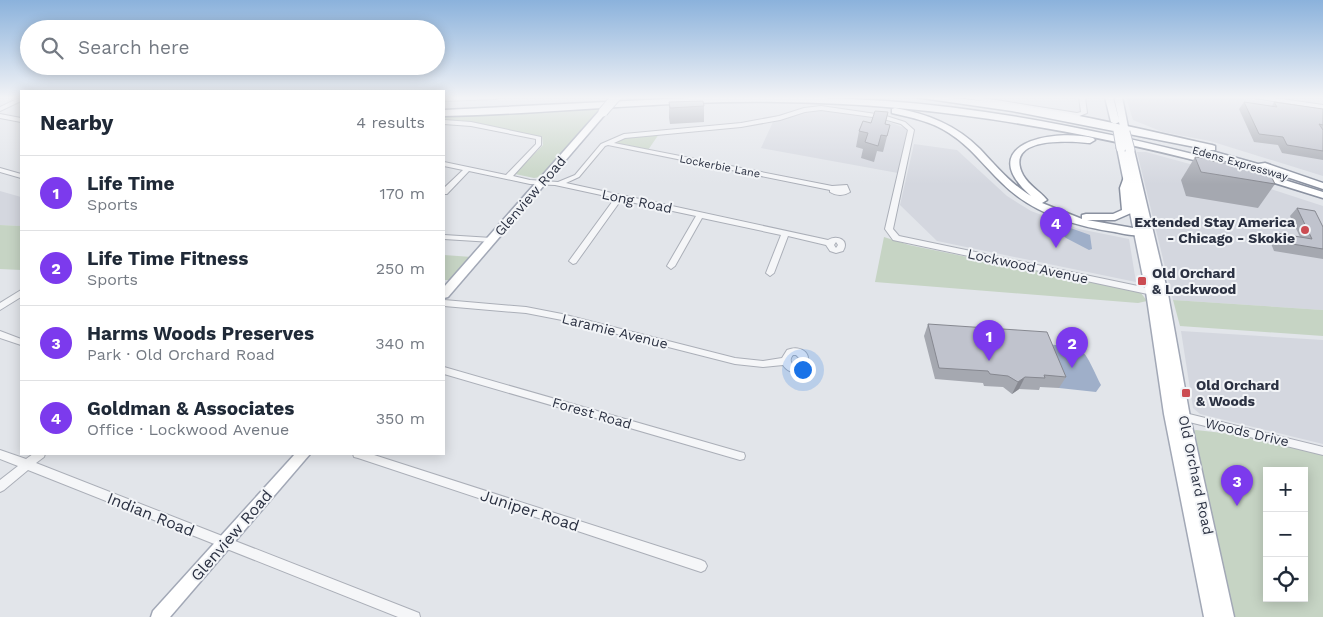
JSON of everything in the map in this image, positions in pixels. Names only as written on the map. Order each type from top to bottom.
[{"type":"highway","points":[[941,126],[961,136],[1014,190],[1033,203],[1081,222],[1139,232]]},
{"type":"highway","name":"Edens Expressway","points":[[1050,126],[1107,136],[1246,172],[1323,195]]},
{"type":"highway","name":"Edens Expressway","points":[[1087,126],[1200,151],[1323,187]]},
{"type":"highway","points":[[1110,126],[1187,142],[1323,187]]},
{"type":"highway","points":[[1139,232],[1095,222],[1039,198],[1019,178],[1014,163],[1021,149],[1048,139],[1079,138],[1140,148],[1246,172]]},
{"type":"highway","points":[[1074,214],[1103,218],[1122,214],[1127,210],[1125,188],[1128,179]]},
{"type":"main road","name":"Glenview Road","points":[[445,293],[592,126]]},
{"type":"main road","name":"Old Orchard Road","points":[[1122,128],[1157,293],[1212,617]]},
{"type":"main road","name":"Old Orchard Road","points":[[1126,149],[1128,179],[1139,232],[1157,293]]},
{"type":"main road","name":"Old Orchard Road","points":[[1177,416],[1226,617]]},
{"type":"main road","name":"Glenview Road","points":[[159,617],[302,455]]},
{"type":"street","points":[[480,126],[539,138],[539,144],[508,177]]},
{"type":"street","name":"Lockwood Avenue","points":[[606,143],[628,135],[732,126]]},
{"type":"street","name":"Lockwood Avenue","points":[[907,126],[911,132],[890,230],[894,236],[907,242],[1157,293]]},
{"type":"street","points":[[559,184],[573,179],[606,143]]},
{"type":"street","name":"Lockerbie Lane","points":[[606,143],[833,188]]},
{"type":"street","name":"Long Road","points":[[445,164],[542,183],[559,184],[829,243]]},
{"type":"street","points":[[445,191],[468,169]]},
{"type":"street","points":[[0,170],[20,176]]},
{"type":"street","points":[[573,261],[619,198]]},
{"type":"street","points":[[671,266],[700,215]]},
{"type":"street","points":[[770,273],[785,234]]},
{"type":"street","points":[[445,238],[492,240]]},
{"type":"street","points":[[0,307],[20,294]]},
{"type":"street","name":"Laramie Avenue","points":[[445,303],[526,310],[562,317],[745,363],[764,364],[786,361]]},
{"type":"street","points":[[0,334],[20,342]]},
{"type":"street","name":"Forest Road","points":[[445,370],[740,456]]},
{"type":"street","name":"Woods Drive","points":[[1177,416],[1323,451]]},
{"type":"street","name":"Indian Road","points":[[0,454],[414,617]]},
{"type":"street","points":[[0,487],[39,455]]},
{"type":"street","name":"Juniper Road","points":[[361,455],[701,566]]},
{"type":"shaded area","points":[[771,126],[899,126],[905,128],[908,132],[898,173],[761,148]]},
{"type":"shaded area","points":[[1147,126],[1323,126],[1323,176],[1210,141],[1163,132]]},
{"type":"shaded area","points":[[914,144],[957,150],[1007,196],[1031,211],[1079,229],[1129,239],[1136,282],[937,241],[900,205]]},
{"type":"shaded area","points":[[1137,152],[1146,152],[1219,172],[1323,206],[1323,310],[1173,300]]},
{"type":"shaded area","points":[[0,191],[20,197],[20,226],[0,225]]},
{"type":"shaded area","points":[[1181,331],[1323,340],[1323,444],[1200,414],[1193,408]]},
{"type":"green space","points":[[490,126],[585,126],[540,177],[534,178],[515,174],[543,145],[542,137]]},
{"type":"green space","points":[[659,134],[648,150],[612,143],[629,137]]},
{"type":"green space","points":[[0,225],[20,226],[20,270],[0,269]]},
{"type":"green space","points":[[884,237],[909,245],[1133,291],[1141,293],[1147,301],[1138,303],[875,282]]},
{"type":"green space","points":[[445,255],[472,257],[451,280],[445,280]]},
{"type":"green space","points":[[1173,300],[1323,310],[1323,336],[1180,326]]},
{"type":"green space","points":[[1196,430],[1232,434],[1323,455],[1323,617],[1232,617],[1193,431]]},
{"type":"water","points":[[1040,217],[1090,235],[1092,249],[1089,250],[1066,238],[1054,226]]},
{"type":"water","points":[[1041,344],[1075,347],[1081,350],[1090,362],[1101,385],[1096,392],[1059,388]]},
{"type":"building","points":[[861,126],[890,126],[887,136],[881,135],[878,146],[865,142],[868,133],[859,131]]},
{"type":"building","points":[[1255,126],[1320,126],[1323,130],[1323,151],[1287,145],[1283,137],[1259,134]]},
{"type":"building","points":[[1195,157],[1268,170],[1275,184],[1201,172]]},
{"type":"building","points":[[1297,208],[1315,211],[1323,227],[1323,249],[1280,242],[1276,233],[1312,239]]},
{"type":"building","points":[[928,324],[1047,332],[1066,377],[1044,375],[1045,378],[1025,377],[1018,382],[1008,376],[990,374],[988,371],[939,368]]},
{"type":"place","name":"Extended Stay America - Chicago - Skokie","points":[[1305,230]]},
{"type":"place","name":"Goldman & Associates","points":[[1056,248]]},
{"type":"place","name":"Old Orchard & Lockwood","points":[[1142,281]]},
{"type":"place","name":"Life Time","points":[[989,361]]},
{"type":"place","name":"Life Time Fitness","points":[[1072,368]]},
{"type":"place","name":"Old Orchard & Woods","points":[[1186,393]]},
{"type":"place","name":"Harms Woods Preserves","points":[[1237,506]]}]
